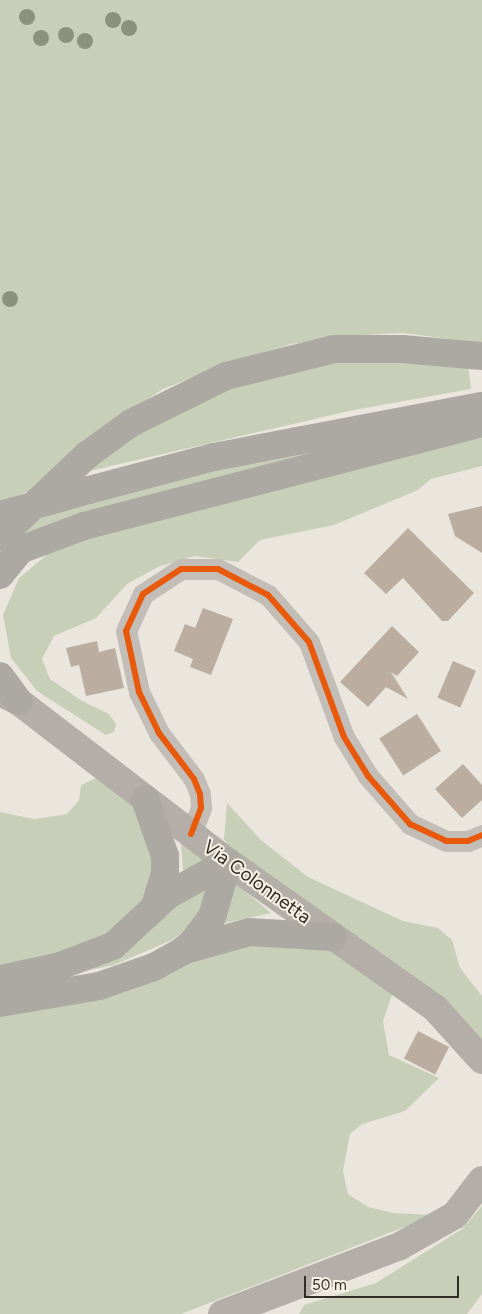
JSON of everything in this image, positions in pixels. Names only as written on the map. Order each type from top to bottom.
[{"type":"highway","points":[[0,537],[87,455],[131,423],[226,376],[334,350],[402,349],[482,356]]},
{"type":"highway","points":[[0,515],[214,457],[482,406]]},
{"type":"highway","points":[[0,575],[20,550],[84,526],[482,423]]},
{"type":"highway","points":[[0,676],[9,697]]},
{"type":"highway","points":[[145,799],[165,856],[161,892],[151,914]]},
{"type":"highway","points":[[0,979],[86,959],[113,946],[184,883],[228,862]]},
{"type":"highway","points":[[0,1003],[100,986],[154,967],[181,952],[193,942],[212,917],[228,862]]},
{"type":"highway","points":[[181,952],[250,932],[332,937]]},
{"type":"main road","name":"Via Colonnetta","points":[[9,697],[228,862],[435,1008],[482,1060]]},
{"type":"main road","points":[[222,1314],[400,1246],[455,1215],[482,1180]]},
{"type":"street","points":[[191,834],[201,808],[200,794],[194,779],[159,734],[139,692],[126,631],[143,594],[181,569],[218,569],[268,595],[309,642],[344,737],[368,776],[410,824],[446,841],[468,841],[482,835]]},
{"type":"green space","points":[[0,0],[482,0],[482,343],[402,333],[345,336],[292,344],[237,360],[163,389],[99,431],[43,486],[0,502]]},
{"type":"green space","points":[[339,355],[468,365],[471,389],[354,410],[81,473],[156,412]]},
{"type":"green space","points":[[482,428],[482,466],[431,479],[418,490],[334,525],[260,540],[238,562],[195,556],[158,567],[127,584],[96,618],[54,636],[42,659],[50,679],[82,701],[109,714],[116,724],[114,732],[106,735],[37,691],[11,658],[3,615],[19,578],[55,548]]},
{"type":"green space","points":[[316,446],[319,459],[0,568],[0,541],[13,529],[82,503]]},
{"type":"green space","points":[[103,775],[137,799],[156,842],[147,904],[115,931],[76,948],[0,968],[0,812],[34,819],[67,814],[79,800],[81,785]]},
{"type":"green space","points":[[227,803],[261,840],[308,877],[403,921],[438,928],[452,940],[460,968],[482,996],[482,1046],[236,856],[224,839]]},
{"type":"green space","points":[[181,844],[210,862],[183,870]]},
{"type":"green space","points":[[234,882],[271,913],[225,923]]},
{"type":"green space","points":[[211,887],[194,924],[172,940],[114,965],[51,978],[174,902]]},
{"type":"green space","points":[[309,938],[394,989],[383,1021],[389,1055],[439,1078],[405,1111],[362,1124],[350,1134],[343,1171],[348,1194],[368,1207],[393,1213],[435,1215],[181,1314],[0,1314],[0,1011],[223,942]]},
{"type":"green space","points":[[482,1206],[482,1294],[467,1314],[299,1314],[304,1305],[376,1283],[462,1229]]},
{"type":"building","points":[[482,506],[482,553],[455,536],[448,514]]},
{"type":"building","points":[[408,528],[474,593],[448,621],[442,621],[403,578],[386,594],[364,573]]},
{"type":"building","points":[[203,608],[233,619],[211,675],[190,667],[193,659],[174,651],[185,624],[195,628]]},
{"type":"building","points":[[392,626],[419,652],[397,676],[391,672],[408,699],[386,687],[368,707],[340,682]]},
{"type":"building","points":[[97,641],[99,652],[115,648],[124,688],[86,696],[79,665],[71,667],[66,648]]},
{"type":"building","points":[[453,661],[476,671],[460,708],[437,698]]},
{"type":"building","points":[[417,714],[441,751],[403,775],[379,739]]},
{"type":"building","points":[[463,764],[482,785],[482,800],[462,818],[435,789]]},
{"type":"building","points":[[418,1031],[449,1047],[435,1075],[404,1059]]},
{"type":"cycle path","points":[[191,834],[201,808],[200,794],[194,779],[159,733],[139,692],[126,631],[143,594],[181,569],[218,569],[268,595],[309,642],[344,737],[368,776],[410,824],[446,841],[468,841],[482,835]]}]
